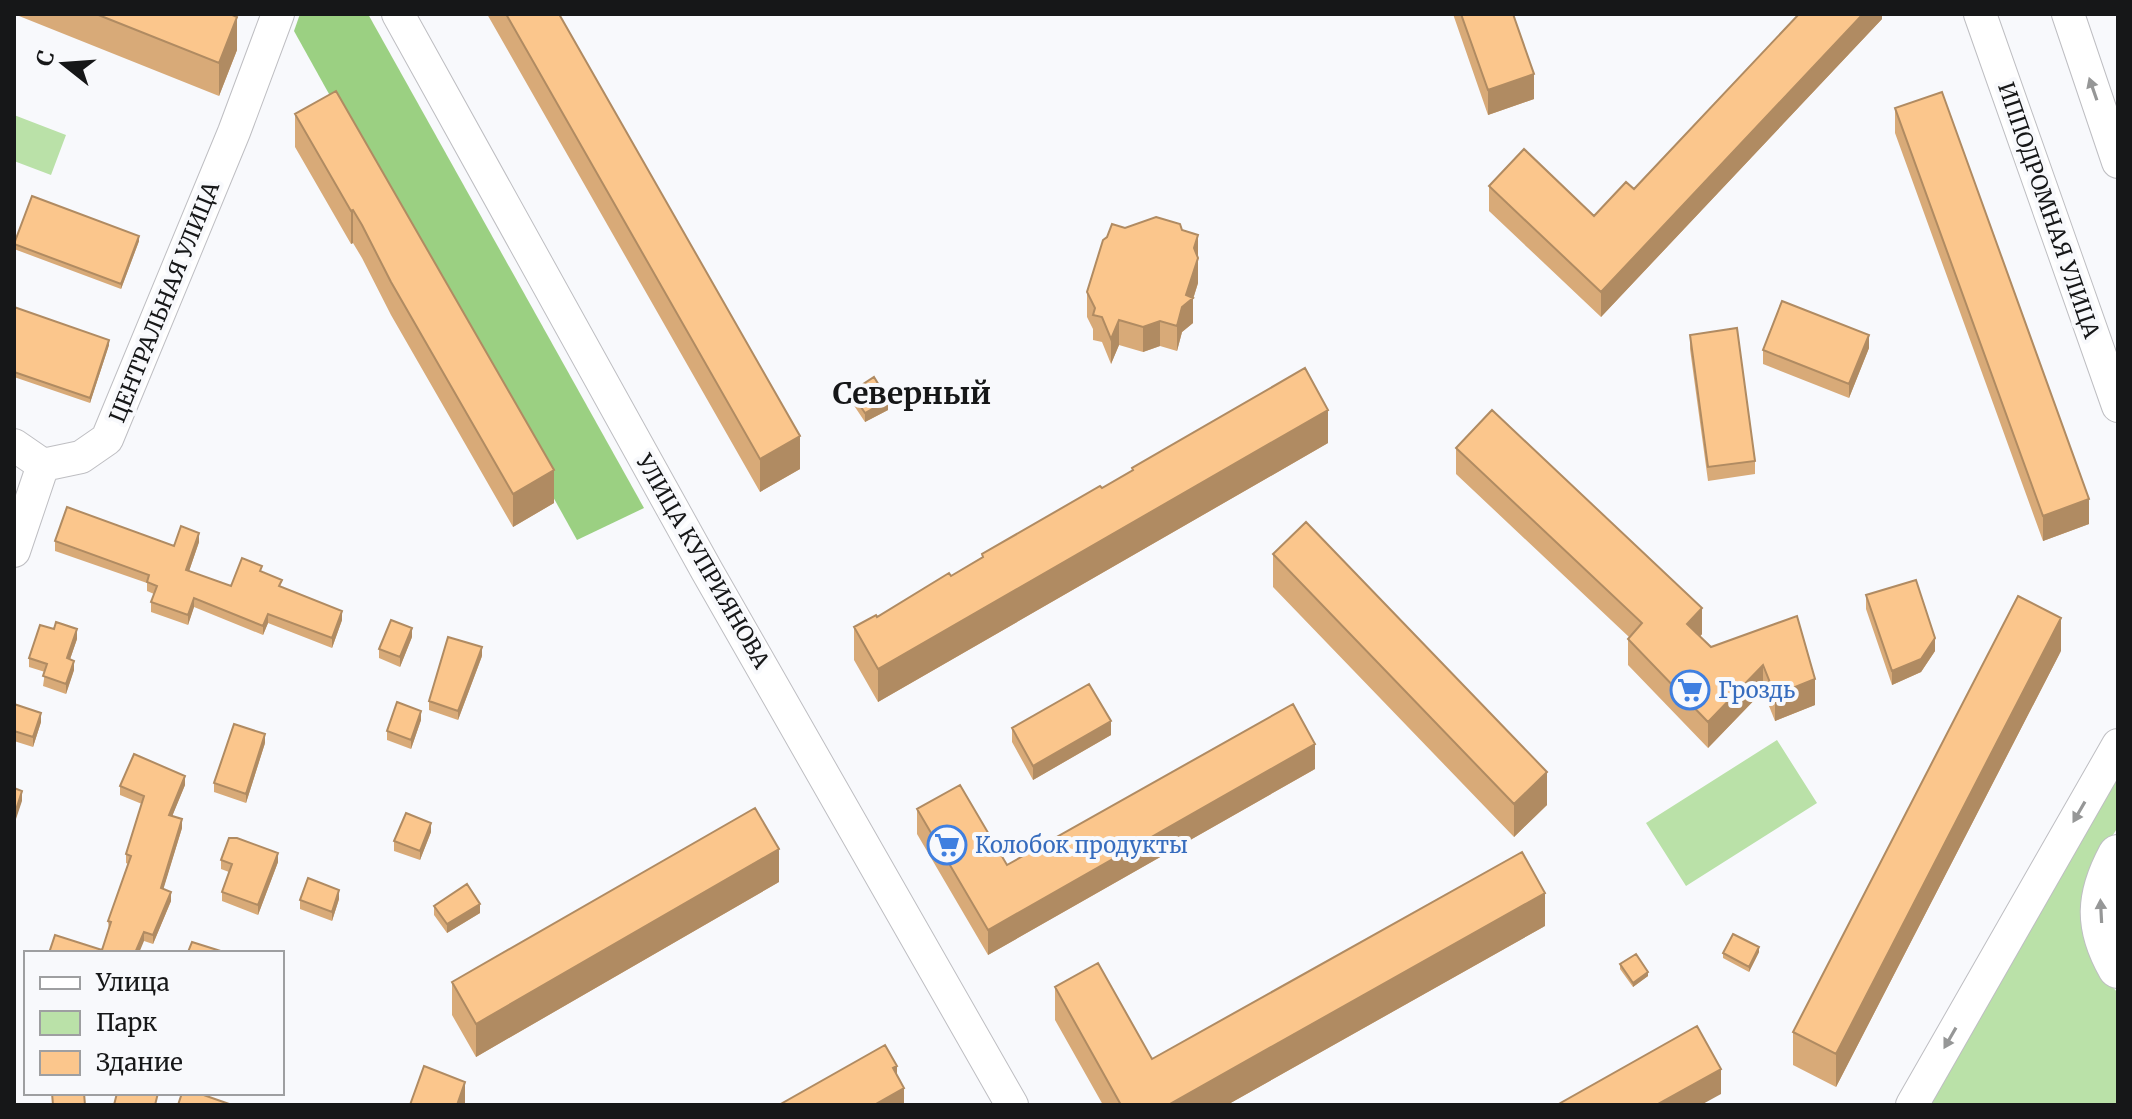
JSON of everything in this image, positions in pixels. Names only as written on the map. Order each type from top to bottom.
[{"type":"main road","points":[[2118,855],[2106,878],[2099,913],[2108,951],[2118,968]]},
{"type":"street","name":"УЛИЦА КУПРИЯНОВА","points":[[398,14],[707,571],[1012,1105]]},
{"type":"street","name":"ИППОДРОМНАЯ УЛИЦА","points":[[1980,14],[2118,406]]},
{"type":"street","points":[[2068,14],[2118,162]]},
{"type":"street","name":"ЦЕНТРАЛЬНАЯ УЛИЦА","points":[[43,465],[81,457],[107,439],[234,132],[276,15]]},
{"type":"street","points":[[14,445],[43,465],[14,551]]},
{"type":"street","points":[[1912,1105],[2118,745]]},
{"type":"green space","points":[[300,14],[368,14],[644,508],[577,540],[294,31]]},
{"type":"green space","points":[[14,115],[66,135],[51,175],[14,161]]},
{"type":"green space","points":[[1777,740],[1817,803],[1686,886],[1646,823]]},
{"type":"green space","points":[[2118,767],[2118,827],[2097,860],[2108,982],[2118,993],[2118,1105],[1921,1105]]},
{"type":"building","points":[[96,14],[230,14],[237,17],[219,63]]},
{"type":"building","points":[[506,14],[559,14],[800,436],[760,459]]},
{"type":"building","points":[[1461,14],[1513,14],[1534,74],[1488,90]]},
{"type":"building","points":[[1799,14],[1863,14],[1601,292],[1489,186],[1524,149],[1594,216],[1626,182],[1634,189]]},
{"type":"building","points":[[336,91],[554,470],[513,494],[391,282],[362,225],[295,114]]},
{"type":"building","points":[[1942,92],[2089,499],[2043,516],[1895,108]]},
{"type":"building","points":[[32,196],[139,236],[121,284],[14,244]]},
{"type":"building","points":[[1156,217],[1180,224],[1182,230],[1198,235],[1194,248],[1198,258],[1186,295],[1193,298],[1182,307],[1177,326],[1160,321],[1143,327],[1119,320],[1111,339],[1102,317],[1093,315],[1095,308],[1087,292],[1103,240],[1112,224],[1125,228]]},
{"type":"building","points":[[1782,301],[1869,335],[1849,384],[1763,350]]},
{"type":"building","points":[[14,307],[109,340],[90,398],[14,372]]},
{"type":"building","points":[[1737,328],[1755,461],[1708,467],[1690,335]]},
{"type":"building","points":[[1305,368],[1328,410],[878,669],[854,627],[877,617],[949,573],[951,576],[983,557],[982,554],[1100,486],[1102,488]]},
{"type":"building","points":[[874,377],[888,400],[865,413],[851,392]]},
{"type":"building","points":[[1492,410],[1702,608],[1687,624],[1711,647],[1797,616],[1815,679],[1775,695],[1763,665],[1708,722],[1628,639],[1642,623],[1456,448]]},
{"type":"building","points":[[67,507],[174,546],[181,526],[199,533],[186,570],[231,586],[242,558],[262,566],[260,571],[282,580],[279,586],[342,611],[332,638],[268,614],[263,626],[194,598],[188,615],[151,602],[157,586],[147,582],[149,575],[55,541]]},
{"type":"building","points":[[1306,522],[1547,772],[1514,804],[1273,554]]},
{"type":"building","points":[[1916,580],[1935,638],[1921,659],[1892,671],[1866,595]]},
{"type":"building","points":[[2018,596],[2061,618],[1836,1054],[1793,1032]]},
{"type":"building","points":[[391,620],[412,628],[400,657],[379,649]]},
{"type":"building","points":[[56,622],[77,629],[67,658],[74,661],[66,684],[43,676],[47,664],[29,658],[40,625],[54,629]]},
{"type":"building","points":[[448,637],[482,647],[458,711],[429,701]]},
{"type":"building","points":[[1089,684],[1111,721],[1033,766],[1012,728]]},
{"type":"building","points":[[397,702],[421,711],[411,740],[387,731]]},
{"type":"building","points":[[14,704],[41,713],[33,737],[14,731]]},
{"type":"building","points":[[1293,704],[1315,744],[988,930],[917,809],[960,785],[1007,865]]},
{"type":"building","points":[[234,724],[265,734],[246,794],[214,783]]},
{"type":"building","points":[[134,754],[185,776],[169,815],[182,819],[161,888],[171,892],[153,935],[144,932],[136,951],[50,951],[55,935],[102,950],[111,922],[108,921],[131,856],[126,854],[144,796],[120,786]]},
{"type":"building","points":[[14,788],[22,791],[14,816]]},
{"type":"building","points":[[755,808],[779,849],[476,1024],[452,982]]},
{"type":"building","points":[[406,813],[431,823],[420,851],[394,841]]},
{"type":"building","points":[[229,838],[278,853],[258,905],[222,892],[232,864],[221,860]]},
{"type":"building","points":[[1522,852],[1545,893],[1168,1105],[1121,1105],[1055,987],[1098,963],[1152,1059]]},
{"type":"building","points":[[308,878],[339,890],[332,912],[300,900]]},
{"type":"building","points":[[467,884],[480,904],[447,924],[434,906]]},
{"type":"building","points":[[1733,934],[1759,947],[1749,967],[1723,953]]},
{"type":"building","points":[[192,942],[221,951],[188,951]]},
{"type":"building","points":[[1636,954],[1648,972],[1633,983],[1620,964]]},
{"type":"building","points":[[1697,1026],[1721,1069],[1656,1105],[1557,1105]]},
{"type":"building","points":[[885,1045],[897,1066],[893,1068],[904,1088],[874,1105],[779,1105]]},
{"type":"building","points":[[424,1066],[465,1082],[457,1105],[410,1105]]},
{"type":"building","points":[[52,1095],[84,1095],[85,1105],[53,1105]]},
{"type":"building","points":[[116,1095],[158,1095],[155,1105],[114,1105]]},
{"type":"building","points":[[181,1095],[204,1095],[232,1105],[178,1105]]},
{"type":"place","name":"Гроздь","points":[[1690,690]]},
{"type":"place","name":"Колобок продукты","points":[[947,845]]},
{"type":"district","name":"Северный","points":[[912,393]]}]
